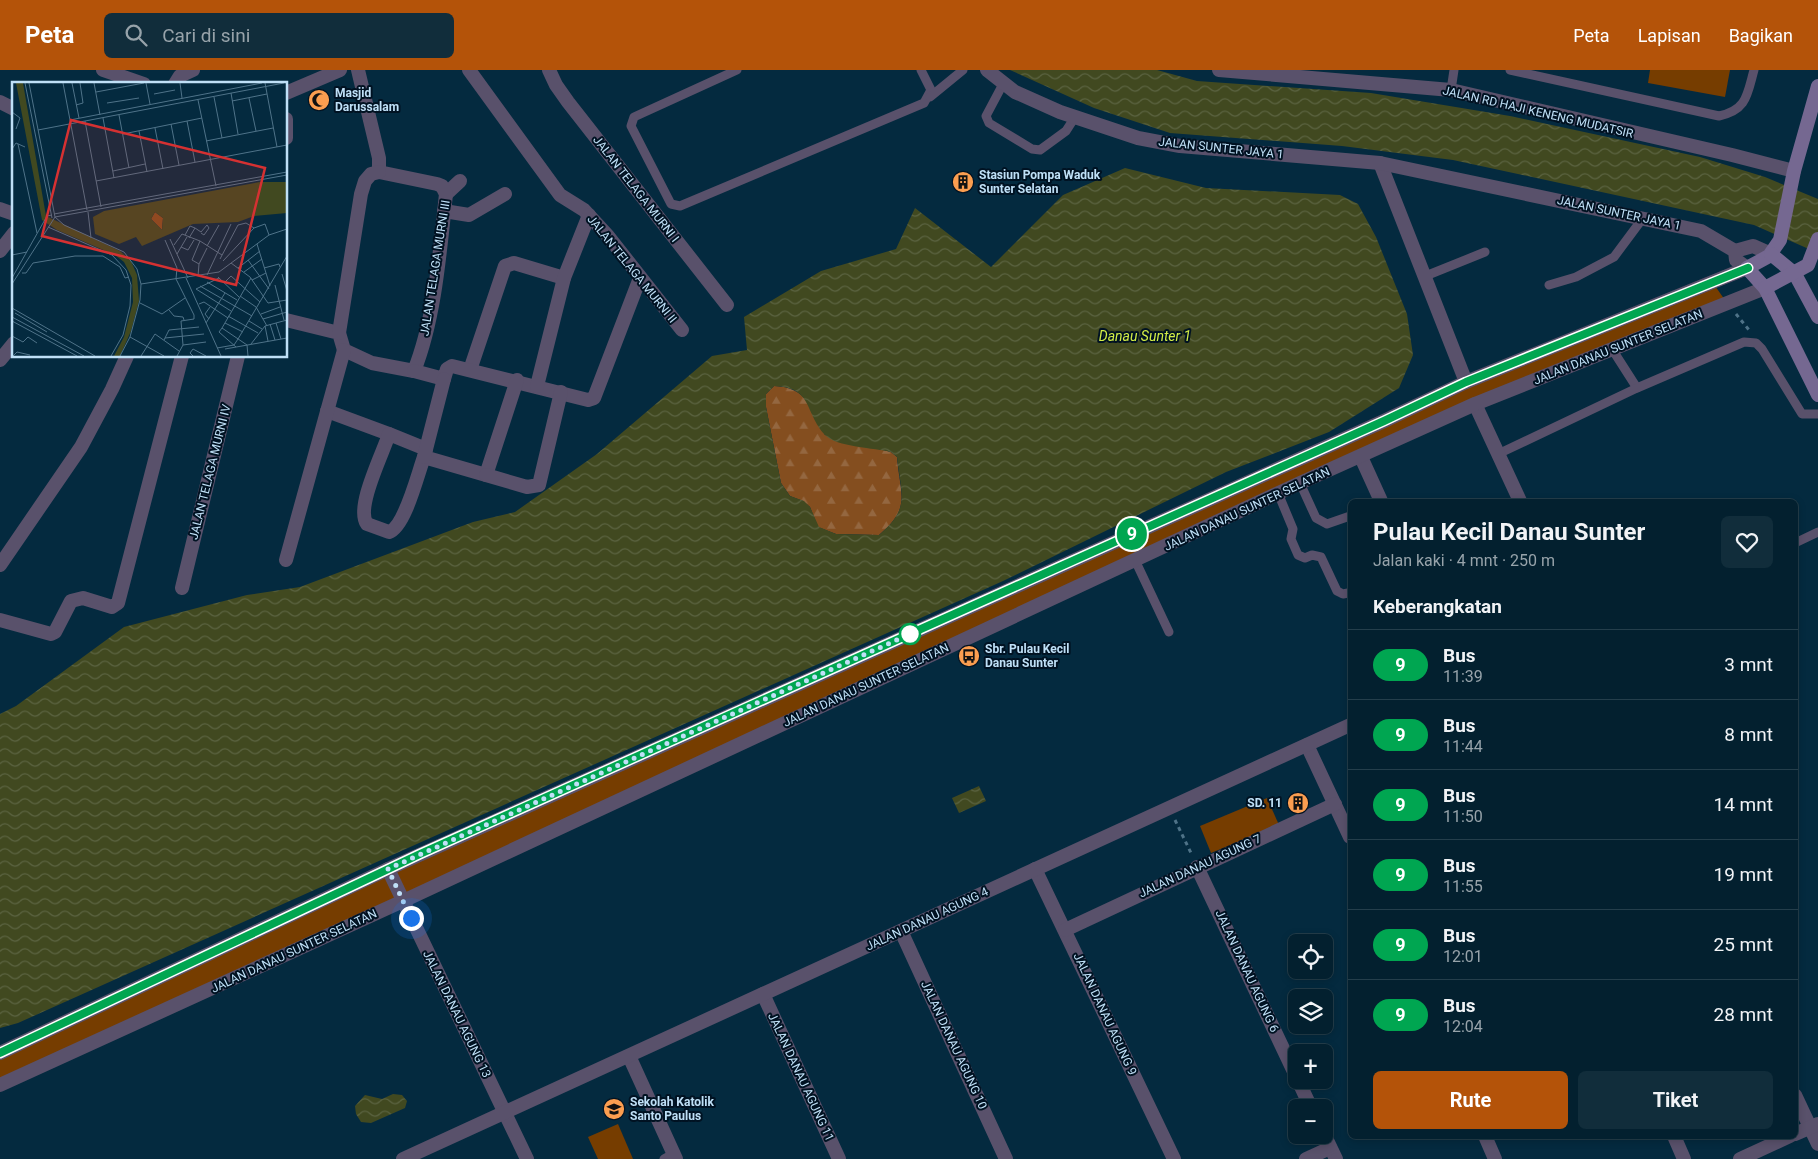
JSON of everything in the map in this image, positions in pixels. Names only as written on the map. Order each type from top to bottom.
[{"type":"main road","points":[[1818,86],[1794,171],[1780,237],[1771,254],[1762,262],[1748,268],[1765,288],[1818,395]]},
{"type":"main road","points":[[1765,288],[1795,274],[1808,265],[1818,239]]},
{"type":"main road","points":[[1771,254],[1795,274],[1818,317]]},
{"type":"street","points":[[176,82],[180,76],[193,70]]},
{"type":"street","points":[[288,92],[340,70]]},
{"type":"street","points":[[286,560],[344,350],[340,333],[361,194],[365,181],[371,174],[379,172],[379,158],[358,70]]},
{"type":"street","name":"JALAN TELAGA MURNI II","points":[[470,70],[560,195],[589,215],[608,236],[682,330]]},
{"type":"street","name":"JALAN TELAGA MURNI I","points":[[549,70],[556,86],[568,102],[727,305]]},
{"type":"street","name":"JALAN SUNTER JAYA 1","points":[[988,70],[1015,92],[1075,117],[1138,138],[1180,146],[1380,163],[1643,218],[1701,231],[1735,251],[1736,260],[1748,268]]},
{"type":"street","name":"JALAN RD HAJI KENENG MUDATSIR","points":[[1219,70],[1451,90],[1596,125],[1732,154],[1794,171]]},
{"type":"street","points":[[104,75],[135,82]]},
{"type":"street","points":[[0,102],[12,108]]},
{"type":"street","points":[[1380,163],[1423,277],[1466,382]]},
{"type":"street","name":"JALAN TELAGA MURNI III","points":[[379,172],[437,184],[442,186],[446,194],[433,298],[421,355],[414,371]]},
{"type":"street","points":[[446,194],[460,181]]},
{"type":"street","points":[[444,211],[469,215],[505,194]]},
{"type":"street","points":[[0,209],[12,213]]},
{"type":"street","points":[[537,386],[564,278],[589,215]]},
{"type":"street","points":[[0,251],[12,236]]},
{"type":"street","points":[[1735,251],[1753,246],[1771,254]]},
{"type":"street","points":[[470,370],[505,266],[514,262],[564,278]]},
{"type":"street","name":"JALAN DANAU SUNTER SELATAN","points":[[0,1053],[388,869],[1375,425],[1466,382],[1748,268]]},
{"type":"street","points":[[389,434],[369,487],[362,513],[367,524],[389,532],[396,528],[404,513],[425,453],[444,379],[450,366],[517,380],[588,400],[596,396],[640,278]]},
{"type":"street","name":"JALAN DANAU SUNTER SELATAN","points":[[0,1086],[403,901],[1300,483],[1475,404],[1765,288]]},
{"type":"street","points":[[288,320],[340,333]]},
{"type":"street","points":[[0,360],[12,345]]},
{"type":"street","points":[[344,350],[372,363],[444,379]]},
{"type":"street","points":[[0,565],[81,447],[126,358]]},
{"type":"street","points":[[0,620],[51,634],[55,632],[71,601],[83,598],[112,607],[118,603],[181,358]]},
{"type":"street","name":"JALAN TELAGA MURNI IV","points":[[182,588],[238,358]]},
{"type":"street","points":[[486,475],[517,380]]},
{"type":"street","points":[[327,411],[389,434],[425,453],[486,475],[527,487],[539,486],[561,392]]},
{"type":"street","points":[[1475,404],[1519,499]]},
{"type":"street","points":[[1360,457],[1380,499]]},
{"type":"street","name":"JALAN DANAU AGUNG 4","points":[[403,1159],[1348,726]]},
{"type":"street","points":[[1307,745],[1348,833]]},
{"type":"street","name":"JALAN DANAU AGUNG 7","points":[[1065,930],[1335,804]]},
{"type":"street","name":"JALAN DANAU AGUNG 6","points":[[1197,867],[1288,1059]]},
{"type":"street","name":"JALAN DANAU AGUNG 13","points":[[388,869],[527,1159]]},
{"type":"street","name":"JALAN DANAU AGUNG 9","points":[[1035,869],[1174,1159]]},
{"type":"street","name":"JALAN DANAU AGUNG 10","points":[[901,931],[1006,1159]]},
{"type":"street","name":"JALAN DANAU AGUNG 11","points":[[763,994],[839,1159]]},
{"type":"street","points":[[629,1056],[671,1158]]},
{"type":"street","points":[[1798,1100],[1814,1126],[1818,1144]]},
{"type":"street","points":[[1798,1133],[1814,1126]]},
{"type":"street","points":[[1486,1139],[1495,1159]]},
{"type":"street","points":[[1675,1139],[1684,1159]]},
{"type":"street","points":[[1740,1159],[1785,1139]]},
{"type":"street","points":[[1306,1159],[1333,1153]]},
{"type":"lane","points":[[737,70],[634,116],[631,126],[671,204],[680,206],[924,103],[963,70]]},
{"type":"lane","points":[[921,70],[931,90],[930,97]]},
{"type":"lane","points":[[1451,90],[1454,70]]},
{"type":"lane","points":[[1510,70],[1719,116],[1734,112],[1745,100],[1754,70]]},
{"type":"lane","points":[[1003,84],[986,116],[989,123],[1032,149],[1040,150],[1066,131],[1075,117]]},
{"type":"lane","points":[[1548,285],[1576,277],[1614,257],[1643,218]]},
{"type":"lane","points":[[1423,277],[1486,252]]},
{"type":"lane","points":[[1498,454],[1637,388],[1744,342],[1756,343],[1797,409],[1806,415],[1818,414]]},
{"type":"lane","points":[[1612,349],[1637,388]]},
{"type":"lane","points":[[1300,483],[1316,518],[1327,524],[1348,517]]},
{"type":"lane","points":[[1278,493],[1294,529],[1290,539],[1298,555],[1305,558],[1312,555],[1321,557],[1337,591],[1343,594],[1348,593]]},
{"type":"lane","points":[[1798,541],[1818,532]]},
{"type":"lane","points":[[1135,560],[1170,632]]},
{"type":"path","points":[[1726,303],[1752,334]]},
{"type":"path","points":[[1169,808],[1197,867]]},
{"type":"shaded area","points":[[1650,70],[1730,70],[1725,97],[1648,83]]},
{"type":"shaded area","points":[[1713,283],[1727,303],[1344,464],[0,1086],[0,1053],[1384,421]]},
{"type":"shaded area","points":[[1267,798],[1279,825],[1211,853],[1200,826]]},
{"type":"shaded area","points":[[618,1124],[633,1159],[598,1159],[588,1137]]},
{"type":"green space","points":[[774,386],[794,390],[801,395],[807,401],[825,435],[891,452],[897,457],[901,491],[900,508],[889,525],[879,535],[836,534],[818,527],[810,507],[803,501],[790,496],[781,483],[766,407],[766,394]]},
{"type":"water","points":[[1010,70],[1157,70],[1197,81],[1371,93],[1510,116],[1700,157],[1765,177],[1818,199],[1818,253],[1754,225],[1453,160],[1342,146],[1170,133],[1094,108]]},
{"type":"water","name":"Danau Sunter 1","points":[[1125,168],[1206,188],[1340,195],[1358,204],[1376,237],[1407,314],[1413,355],[1399,388],[1329,432],[1226,472],[1003,581],[18,1023],[0,1028],[0,714],[16,706],[124,627],[247,595],[300,587],[473,522],[515,512],[597,454],[712,356],[747,350],[744,317],[821,271],[896,249],[915,208],[991,267],[1063,195]],"holes":[[[774,386],[787,387],[802,396],[818,426],[830,439],[846,445],[891,452],[897,457],[902,491],[900,508],[896,517],[879,535],[836,534],[819,527],[810,507],[804,501],[790,496],[781,483],[766,407],[766,394]]]},
{"type":"water","points":[[979,786],[986,801],[959,813],[952,798]]},
{"type":"water","points":[[393,1094],[402,1095],[407,1101],[405,1108],[371,1123],[361,1122],[356,1114],[355,1106],[365,1095],[382,1099]]},
{"type":"bus line","name":"9","points":[[0,1053],[420,854],[1384,421],[1466,382],[1748,268]]},
{"type":"place","name":"Masjid Darussalam","points":[[319,100]]},
{"type":"place","name":"Stasiun Pompa Waduk Sunter Selatan","points":[[963,182]]},
{"type":"place","name":"Sbr. Pulau Kecil Danau Sunter","points":[[969,656]]},
{"type":"place","name":"SD. 11","points":[[1298,803]]},
{"type":"place","name":"Sekolah Katolik Santo Paulus","points":[[614,1109]]},
{"type":"route","points":[[411,918],[388,869],[910,634]]}]
